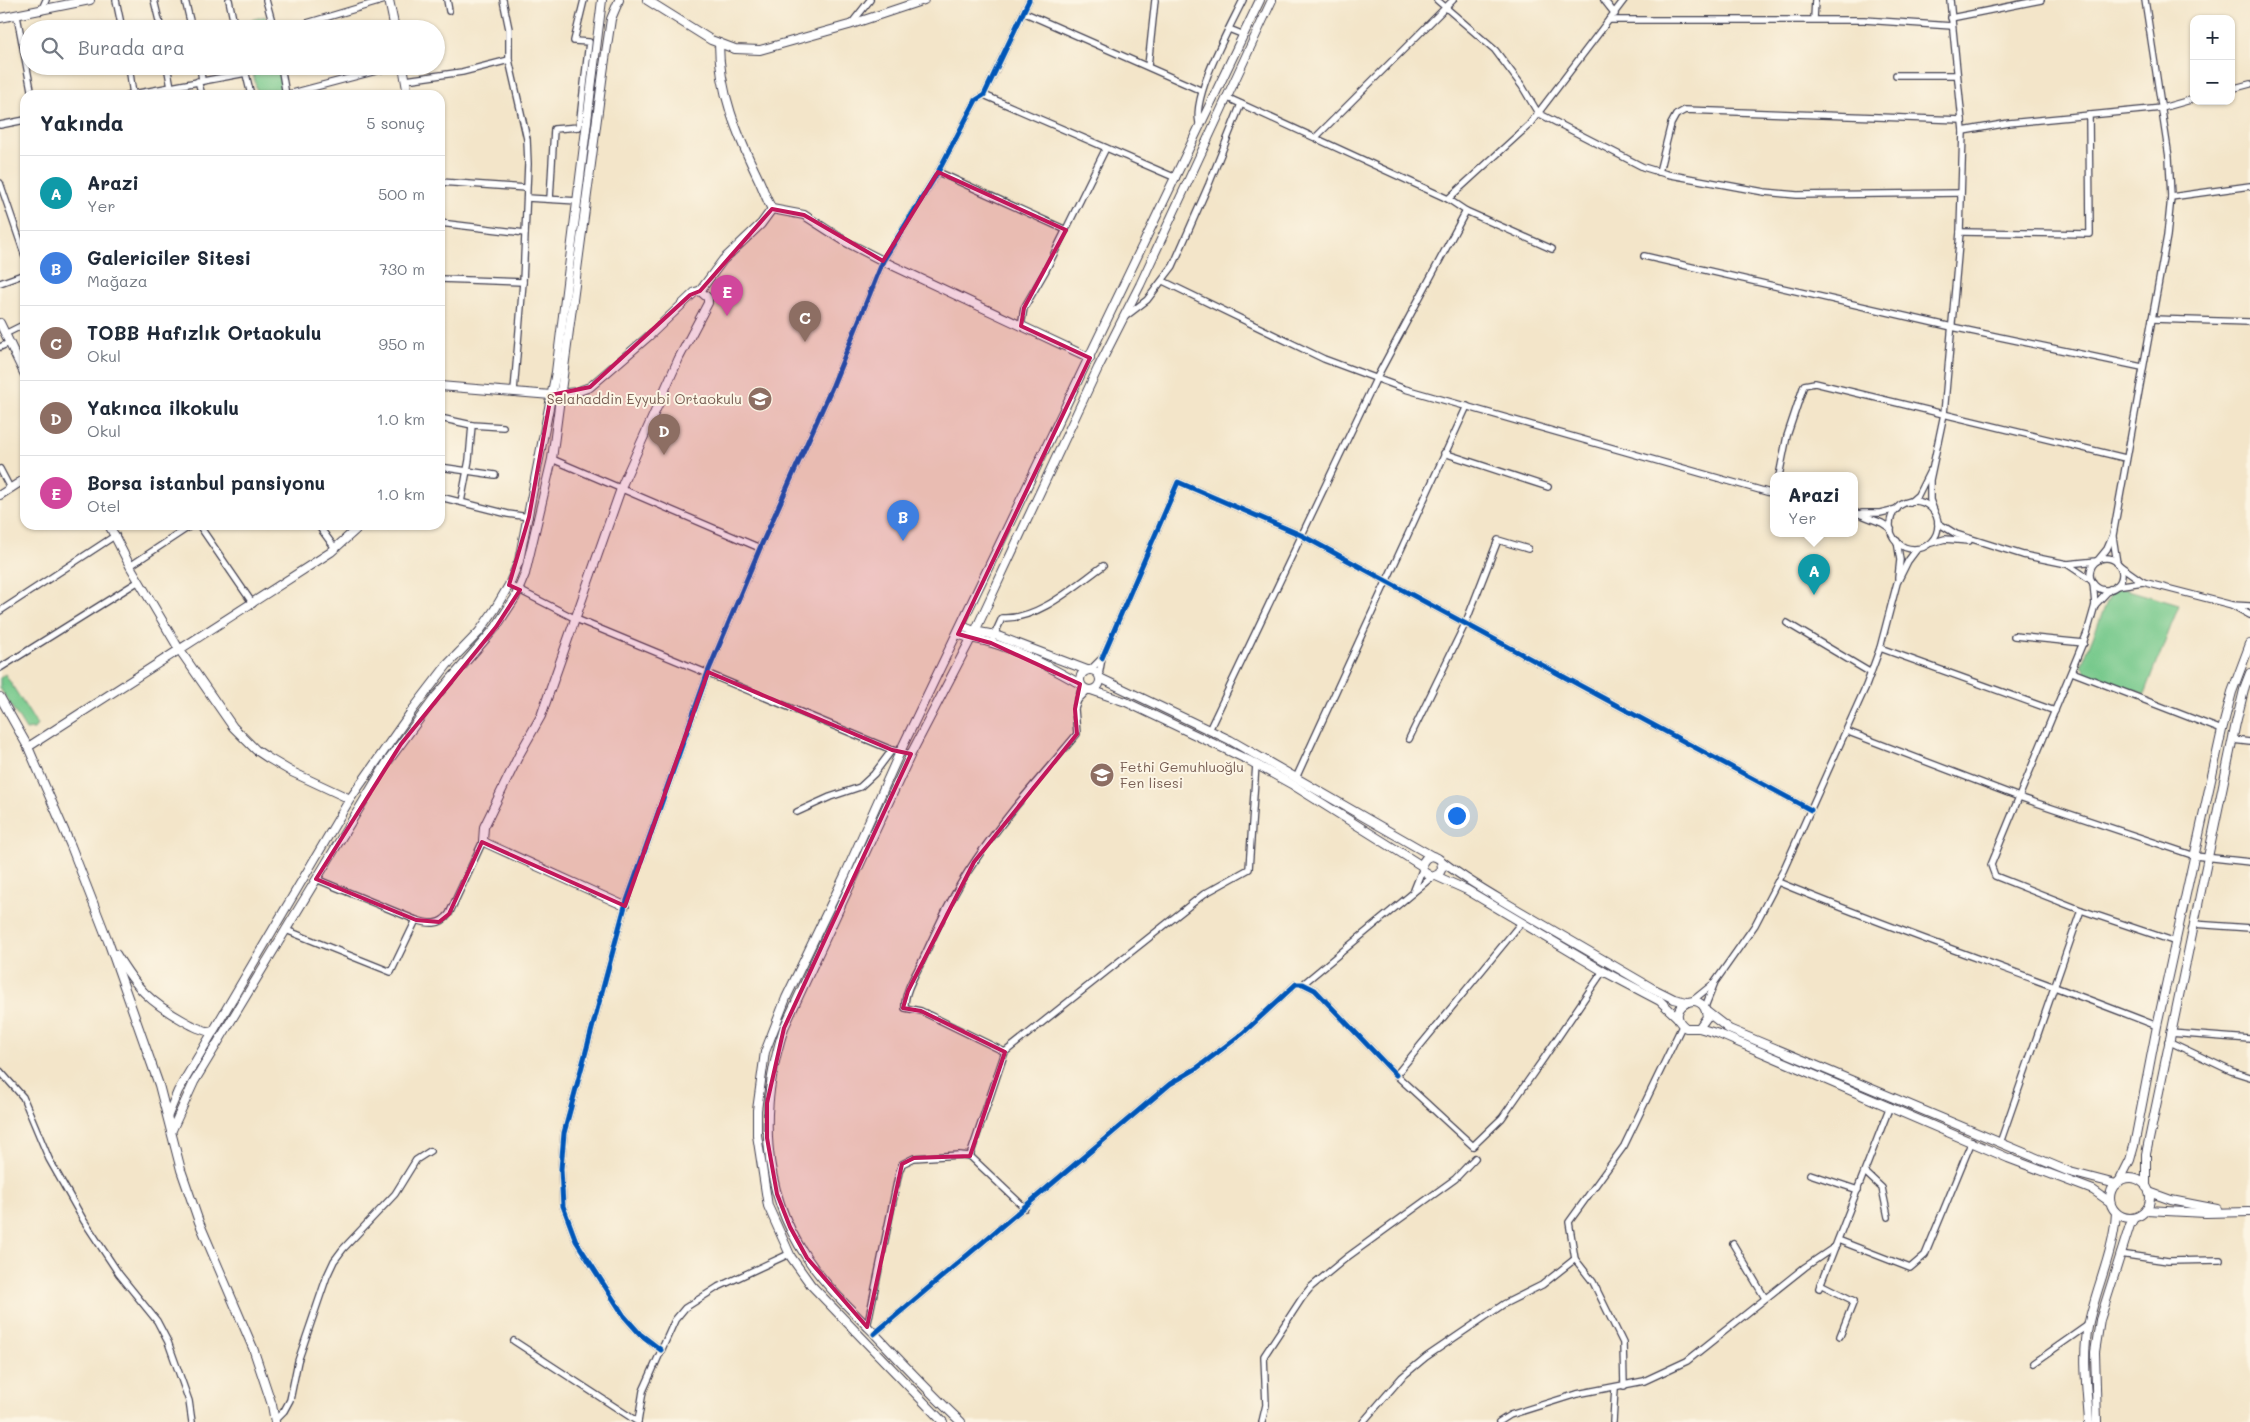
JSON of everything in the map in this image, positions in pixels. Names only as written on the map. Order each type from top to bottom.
[{"type":"main road","points":[[0,18],[90,0]]},
{"type":"main road","points":[[389,0],[394,20]]},
{"type":"main road","points":[[168,1115],[178,1091],[350,799],[414,708],[447,665],[478,632],[509,585],[519,561],[556,372],[602,0]]},
{"type":"main road","points":[[172,1130],[194,1082],[396,750],[436,695],[496,627],[518,590],[532,551],[552,459],[603,73],[611,19],[618,0]]},
{"type":"main road","points":[[647,0],[719,43],[735,49],[760,50],[849,26],[924,0]]},
{"type":"main road","points":[[943,1422],[812,1285],[790,1254],[768,1206],[759,1152],[757,1110],[765,1052],[786,998],[845,875],[896,751],[962,626],[1260,0]]},
{"type":"main road","points":[[961,1422],[930,1393],[834,1291],[807,1258],[790,1227],[776,1194],[767,1138],[767,1103],[774,1058],[784,1028],[911,754],[974,631],[1124,317],[1272,0]]},
{"type":"main road","points":[[719,43],[719,66],[726,99],[741,141],[772,209]]},
{"type":"main road","points":[[405,75],[407,90]]},
{"type":"main road","points":[[772,209],[804,215],[846,242],[883,261],[1090,358]]},
{"type":"main road","points":[[445,386],[551,395],[576,392],[590,387],[649,336],[690,295],[700,291],[723,260],[761,224],[772,209]]},
{"type":"main road","points":[[624,906],[483,840],[484,827],[519,755],[541,716],[621,488],[679,358],[708,303],[708,298],[700,291]]},
{"type":"main road","points":[[0,323],[20,365]]},
{"type":"main road","points":[[0,495],[20,482]]},
{"type":"main road","points":[[112,530],[139,582],[233,727],[251,746],[292,772],[350,799]]},
{"type":"main road","points":[[28,747],[180,648],[253,604],[335,548],[355,530]]},
{"type":"main road","points":[[962,626],[993,639],[1085,688],[1126,702],[1256,764],[1345,817],[1422,868],[1426,875],[1434,876],[1467,890],[1521,923],[1660,1001],[1678,1018],[1682,1026],[1690,1030],[1699,1028],[1706,1022],[1706,1010]]},
{"type":"main road","points":[[958,634],[970,639],[993,639],[1089,670],[1230,740],[1432,856],[1466,879],[1652,988],[1674,999],[1697,1002],[1728,1029],[2070,1172],[2118,1183],[2135,1179],[2147,1189],[2171,1200],[2226,1211]]},
{"type":"main road","points":[[2110,1202],[2110,1195],[2130,1160],[2134,1146],[2157,1026],[2222,730],[2232,692],[2250,644]]},
{"type":"main road","points":[[1085,688],[1080,677],[1089,670]]},
{"type":"main road","points":[[2146,1210],[2150,1199],[2147,1189],[2146,1154],[2206,859],[2245,686],[2250,673]]},
{"type":"main road","points":[[1085,688],[1098,687],[1099,676]]},
{"type":"main road","points":[[0,697],[28,747],[71,846],[108,941],[159,1085],[182,1170],[199,1222],[253,1348],[272,1405],[275,1421]]},
{"type":"main road","points":[[1422,868],[1426,858],[1432,856]]},
{"type":"main road","points":[[1434,876],[1442,868],[1440,861]]},
{"type":"main road","points":[[108,941],[139,989],[159,1008],[192,1026],[213,1032]]},
{"type":"main road","points":[[1678,1018],[1680,1009],[1689,1002]]},
{"type":"main road","points":[[1699,1028],[1719,1034],[2008,1158],[2093,1190],[2110,1202],[2116,1213],[2121,1217],[2134,1218]]},
{"type":"main road","points":[[2097,1422],[2095,1352],[2100,1320],[2120,1254],[2134,1218],[2146,1210],[2206,1213],[2226,1211],[2250,1212]]},
{"type":"main road","points":[[2089,1422],[2085,1346],[2088,1325],[2110,1251],[2116,1213]]},
{"type":"main road","points":[[2110,1251],[2120,1254]]},
{"type":"street","points":[[41,10],[46,0]]},
{"type":"street","points":[[116,0],[120,20]]},
{"type":"street","points":[[154,0],[158,20]]},
{"type":"street","points":[[185,0],[190,20]]},
{"type":"street","points":[[229,0],[234,20]]},
{"type":"street","points":[[266,0],[272,20]]},
{"type":"street","points":[[317,20],[385,0]]},
{"type":"street","points":[[447,0],[449,11]]},
{"type":"street","points":[[503,0],[509,29],[509,60],[527,139],[527,198],[523,282],[514,391]]},
{"type":"street","points":[[550,199],[554,129],[579,127],[589,42],[574,41],[584,0]]},
{"type":"street","points":[[849,26],[870,0]]},
{"type":"street","points":[[661,1350],[640,1334],[624,1316],[576,1241],[563,1206],[561,1169],[564,1133],[624,906],[708,672],[760,548],[833,385],[883,261],[938,172],[976,100],[984,95],[1029,0]]},
{"type":"street","points":[[1148,66],[1155,0]]},
{"type":"street","points":[[1200,126],[1197,113],[1202,91],[1242,0]]},
{"type":"street","points":[[1437,0],[1495,50],[1522,86],[1538,113],[1643,167],[1659,172],[1764,192],[1797,195],[1960,193]]},
{"type":"street","points":[[1316,137],[1453,0]]},
{"type":"street","points":[[1604,0],[1615,14]]},
{"type":"street","points":[[1448,199],[1519,136],[1624,0]]},
{"type":"street","points":[[1814,19],[1815,0]]},
{"type":"street","points":[[1929,544],[1937,532],[1938,523],[1930,500],[1934,464],[1944,414],[1960,232],[1963,131],[1950,0]]},
{"type":"street","points":[[1951,18],[2041,0]]},
{"type":"street","points":[[2145,0],[2169,157],[2171,197],[2152,319],[2125,458],[2113,535],[2107,549],[2091,567],[2095,605],[2084,643],[1991,865],[1992,871],[1998,878],[2081,910],[2176,942]]},
{"type":"street","points":[[1023,12],[1202,91]]},
{"type":"street","points":[[16,16],[20,36]]},
{"type":"street","points":[[1610,20],[1814,19],[1864,20],[1952,26]]},
{"type":"street","points":[[1229,29],[1244,35]]},
{"type":"street","points":[[445,74],[509,60]]},
{"type":"street","points":[[28,75],[31,90]]},
{"type":"street","points":[[130,75],[131,90]]},
{"type":"street","points":[[169,75],[171,87]]},
{"type":"street","points":[[200,75],[201,90]]},
{"type":"street","points":[[156,90],[222,75]]},
{"type":"street","points":[[246,75],[250,90]]},
{"type":"street","points":[[283,75],[285,90]]},
{"type":"street","points":[[305,90],[361,75]]},
{"type":"street","points":[[406,80],[441,75]]},
{"type":"street","points":[[1896,75],[1956,75]]},
{"type":"street","points":[[2235,88],[2250,84]]},
{"type":"street","points":[[984,95],[1176,178]]},
{"type":"street","points":[[1226,97],[1448,199],[1466,211],[1552,249]]},
{"type":"street","points":[[1963,131],[2009,123],[2162,108],[2190,100]]},
{"type":"street","points":[[1124,317],[1147,300],[1173,266],[1209,184],[1240,104]]},
{"type":"street","points":[[1659,172],[1671,124],[1676,114],[1685,110],[1962,120]]},
{"type":"street","points":[[1960,232],[2090,234],[2089,115]]},
{"type":"street","points":[[0,125],[20,121]]},
{"type":"street","points":[[1020,326],[1024,308],[1046,270],[1106,148]]},
{"type":"street","points":[[938,172],[1066,230]]},
{"type":"street","points":[[445,182],[526,188]]},
{"type":"street","points":[[0,183],[20,241]]},
{"type":"street","points":[[2171,197],[2250,186]]},
{"type":"street","points":[[527,198],[578,201]]},
{"type":"street","points":[[1211,726],[1300,535],[1376,379],[1466,211]]},
{"type":"street","points":[[445,224],[525,233]]},
{"type":"street","points":[[1644,256],[2142,368]]},
{"type":"street","points":[[0,283],[20,276]]},
{"type":"street","points":[[445,278],[523,282]]},
{"type":"street","points":[[1163,281],[1324,359],[1376,379],[1770,493]]},
{"type":"street","points":[[2152,319],[2250,322]]},
{"type":"street","points":[[5,334],[20,326]]},
{"type":"street","points":[[0,347],[9,343]]},
{"type":"street","points":[[1780,472],[1787,436],[1804,385],[1816,383],[2125,458]]},
{"type":"street","points":[[1296,778],[1385,580],[1467,406]]},
{"type":"street","points":[[445,419],[472,425],[503,427]]},
{"type":"street","points":[[461,502],[467,472],[472,425]]},
{"type":"street","points":[[1444,453],[1548,487]]},
{"type":"street","points":[[552,459],[760,548]]},
{"type":"street","points":[[1858,512],[1880,513],[1898,509],[1909,503],[1918,495],[1934,464]]},
{"type":"street","points":[[445,468],[495,475]]},
{"type":"street","points":[[0,469],[10,488]]},
{"type":"street","points":[[1099,676],[1102,658],[1178,482],[1300,535],[1466,622],[1811,810]]},
{"type":"street","points":[[445,498],[508,514],[529,516]]},
{"type":"street","points":[[1909,503],[1922,503],[1935,513]]},
{"type":"street","points":[[1898,509],[1892,516],[1891,528],[1897,542],[1900,560],[1898,583]]},
{"type":"street","points":[[1858,513],[1891,528]]},
{"type":"street","points":[[1938,523],[1956,534],[1981,543],[2067,564],[2102,589],[2110,589]]},
{"type":"street","points":[[130,566],[184,530]]},
{"type":"street","points":[[202,530],[253,604]]},
{"type":"street","points":[[322,530],[335,548]]},
{"type":"street","points":[[0,611],[116,535]]},
{"type":"street","points":[[2113,535],[2118,564],[2122,574],[2116,586]]},
{"type":"street","points":[[1706,1010],[1715,982],[1755,925],[1778,882],[1811,810],[1871,673],[1898,583],[1908,561],[1918,549],[1945,539],[1981,543]]},
{"type":"street","points":[[1409,738],[1466,622],[1498,540],[1528,549]]},
{"type":"street","points":[[1897,542],[1905,547],[1918,549]]},
{"type":"street","points":[[2067,564],[2109,558],[2144,582],[2232,605],[2250,606]]},
{"type":"street","points":[[993,639],[1002,618],[1014,619],[1050,604],[1103,566]]},
{"type":"street","points":[[0,668],[139,582]]},
{"type":"street","points":[[2095,605],[2110,589],[2116,586],[2144,582]]},
{"type":"street","points":[[509,585],[576,619],[896,751],[911,754]]},
{"type":"street","points":[[2232,605],[2250,614]]},
{"type":"street","points":[[1787,623],[1871,673]]},
{"type":"street","points":[[2014,636],[2084,643]]},
{"type":"street","points":[[1880,648],[2054,712]]},
{"type":"street","points":[[1089,670],[1102,658]]},
{"type":"street","points":[[2072,672],[2222,730]]},
{"type":"street","points":[[1005,1052],[921,1011],[906,1008],[905,1002],[930,942],[974,862],[1033,785],[1077,734],[1075,719],[1077,701],[1085,688]]},
{"type":"street","points":[[1846,732],[2019,797],[2195,856],[2206,859],[2250,862]]},
{"type":"street","points":[[2233,740],[2250,742]]},
{"type":"street","points":[[797,812],[830,797],[860,787],[896,751]]},
{"type":"street","points":[[970,1156],[1005,1052],[1204,894],[1249,869],[1256,764]]},
{"type":"street","points":[[316,880],[416,920],[434,923],[445,919],[483,840]]},
{"type":"street","points":[[1414,890],[1422,868]]},
{"type":"street","points":[[874,1334],[1170,1084],[1197,1068],[1243,1033],[1291,988],[1303,984],[1414,890],[1434,876]]},
{"type":"street","points":[[1778,882],[1837,907],[2157,1026]]},
{"type":"street","points":[[2000,1143],[2081,910]]},
{"type":"street","points":[[286,930],[391,972],[416,920]]},
{"type":"street","points":[[1396,1075],[1521,923]]},
{"type":"street","points":[[2193,924],[2250,928]]},
{"type":"street","points":[[1303,984],[1315,990],[1396,1075],[1473,1146],[1502,1118],[1603,970]]},
{"type":"street","points":[[1689,1002],[1715,982]]},
{"type":"street","points":[[1624,1386],[1623,1343],[1593,1282],[1576,1259],[1569,1222],[1624,1146],[1682,1026]]},
{"type":"street","points":[[2170,1033],[2250,1039]]},
{"type":"street","points":[[2168,1041],[2250,1078]]},
{"type":"street","points":[[0,1071],[23,1097],[49,1159],[84,1221],[119,1274],[156,1321],[168,1342],[189,1401],[192,1422]]},
{"type":"street","points":[[1840,1336],[1854,1301],[1819,1286],[1890,1106]]},
{"type":"street","points":[[1838,1240],[1910,1268],[1925,1255],[1972,1141]]},
{"type":"street","points":[[275,1421],[284,1411],[290,1400],[298,1361],[327,1276],[334,1261],[342,1248],[395,1194],[416,1160],[430,1151]]},
{"type":"street","points":[[867,1326],[902,1164],[914,1158],[970,1156],[1025,1208]]},
{"type":"street","points":[[1262,1422],[1266,1405],[1264,1356],[1302,1298],[1346,1258],[1455,1179],[1475,1158]]},
{"type":"street","points":[[1865,1172],[1882,1188],[1888,1216]]},
{"type":"street","points":[[1810,1174],[1858,1190]]},
{"type":"street","points":[[1734,1244],[1765,1298]]},
{"type":"street","points":[[1499,1422],[1510,1415],[1535,1406],[1601,1388],[1615,1388],[1644,1381],[1687,1361],[1805,1267],[1836,1246]]},
{"type":"street","points":[[514,1341],[638,1422],[643,1391],[675,1320],[685,1308],[697,1299],[790,1254]]},
{"type":"street","points":[[2120,1254],[2168,1261],[2220,1260]]},
{"type":"street","points":[[1363,1422],[1402,1377],[1426,1357],[1504,1304],[1542,1285],[1576,1259]]},
{"type":"street","points":[[2034,1363],[2088,1325]]},
{"type":"street","points":[[1613,1422],[1615,1388]]},
{"type":"highlighted area","points":[[938,172],[1066,230],[1024,308],[1021,326],[1090,358],[958,634],[991,643],[1080,684],[1075,709],[1077,734],[974,862],[908,991],[903,1008],[921,1011],[1005,1052],[970,1156],[914,1158],[902,1164],[867,1327],[807,1258],[790,1227],[777,1194],[767,1138],[767,1103],[784,1028],[911,754],[892,750],[708,672],[625,906],[482,842],[449,914],[439,922],[416,920],[316,879],[401,744],[496,627],[520,590],[509,585],[529,517],[551,395],[590,387],[690,295],[700,291],[772,209],[804,215],[883,261]]},
{"type":"green space","points":[[265,16],[266,20],[251,20]]},
{"type":"green space","points":[[253,75],[279,75],[283,90],[257,90]]},
{"type":"green space","points":[[2118,587],[2179,605],[2145,694],[2087,674],[2081,666],[2111,592]]},
{"type":"green space","points":[[5,674],[37,725],[34,729],[26,730],[0,688],[0,678]]},
{"type":"cycle path","points":[[661,1350],[640,1334],[624,1316],[576,1241],[563,1206],[561,1169],[564,1133],[625,906],[708,672],[760,548],[833,385],[883,261],[938,172],[976,100],[984,95],[1029,0]]},
{"type":"cycle path","points":[[1102,658],[1178,482],[1301,535],[1811,810]]},
{"type":"cycle path","points":[[874,1334],[1170,1084],[1197,1068],[1243,1033],[1296,984],[1303,984],[1315,990],[1396,1075]]},
{"type":"place","name":"Borsa istanbul pansiyonu","points":[[727,316]]},
{"type":"place","name":"TOBB Hafızlık Ortaokulu","points":[[805,342]]},
{"type":"place","name":"Selahaddin Eyyubi Ortaokulu","points":[[760,399]]},
{"type":"place","name":"Yakınca ilkokulu","points":[[664,455]]},
{"type":"place","name":"Galericiler Sitesi","points":[[903,541]]},
{"type":"place","name":"Arazi","points":[[1814,595]]},
{"type":"place","name":"Fethi Gemuhluoğlu Fen lisesi","points":[[1102,775]]}]
